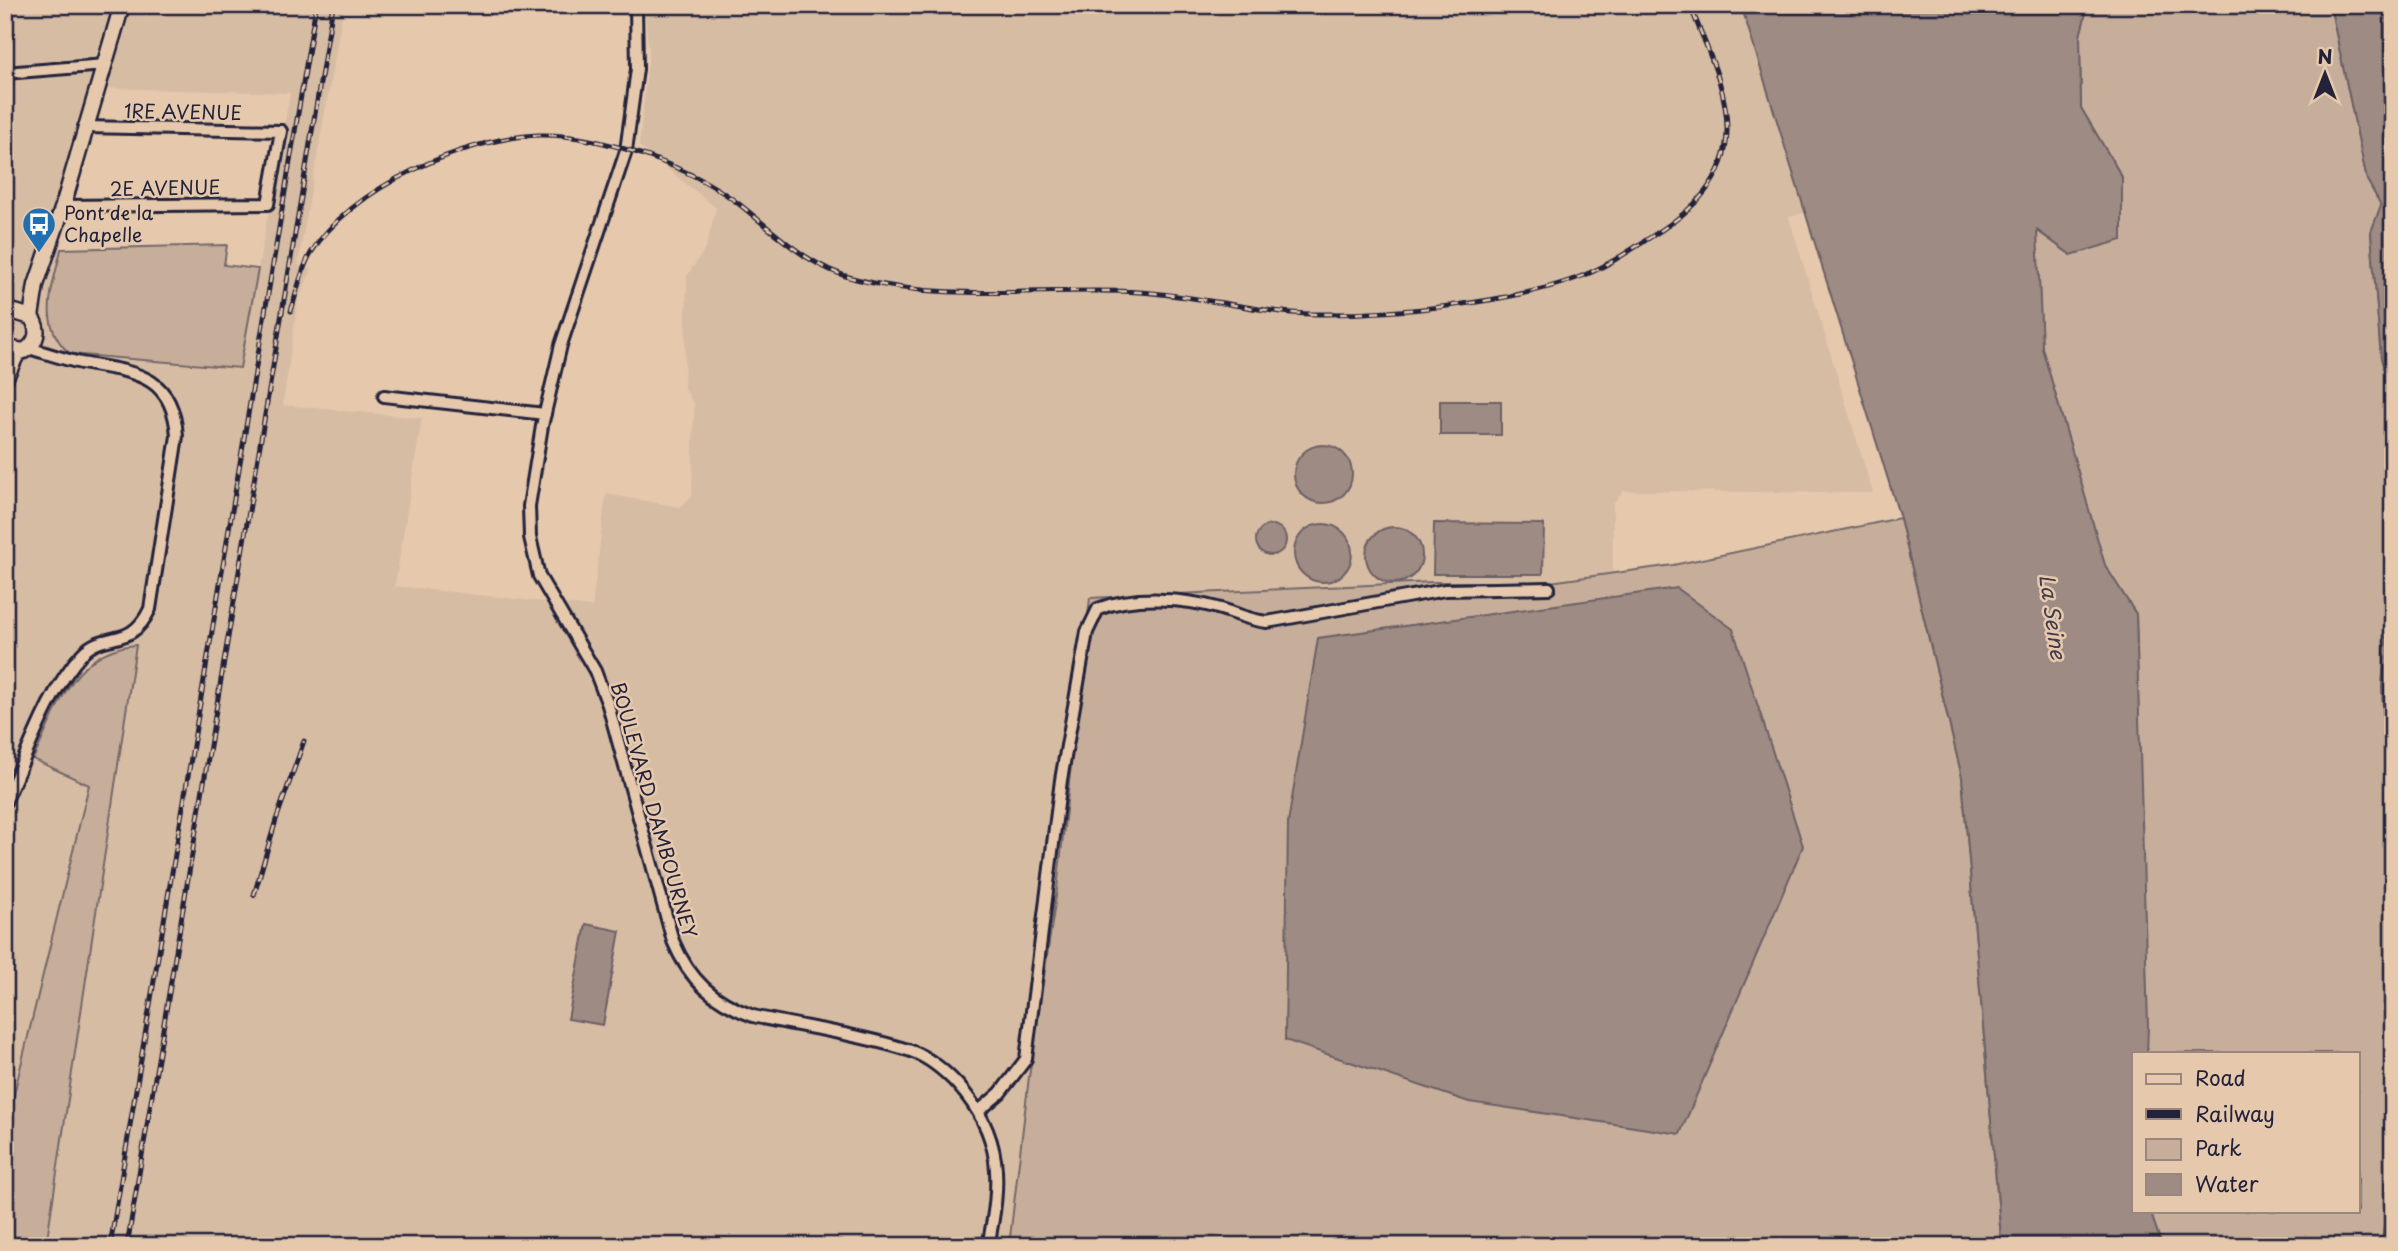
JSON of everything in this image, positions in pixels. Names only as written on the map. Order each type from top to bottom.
[{"type":"main road","points":[[5,379],[17,349],[37,335],[31,317],[36,285],[63,206],[84,127],[122,5]]},
{"type":"main road","points":[[10,314],[36,285]]},
{"type":"main road","points":[[10,314],[31,317]]},
{"type":"street","name":"BOULEVARD DAMBOURNEY","points":[[636,5],[637,69],[626,151],[566,329],[545,414],[529,506],[533,556],[550,598],[595,671],[608,705],[673,941],[683,965],[710,996],[732,1008],[753,1016],[911,1051],[945,1071],[979,1111],[990,1134],[996,1160],[997,1199],[988,1246]]},
{"type":"street","points":[[5,73],[105,65]]},
{"type":"street","name":"1RE AVENUE","points":[[84,127],[281,131],[268,204]]},
{"type":"street","name":"2E AVENUE","points":[[63,206],[268,204]]},
{"type":"street","points":[[37,335],[55,355]]},
{"type":"street","points":[[5,802],[63,676],[85,651],[138,630],[150,609],[176,451],[176,421],[164,393],[132,372],[17,349]]},
{"type":"street","points":[[384,396],[545,414]]},
{"type":"street","points":[[979,1111],[1000,1093],[1026,1059],[1061,780],[1087,632],[1097,609],[1112,603],[1200,603],[1225,610],[1246,620],[1267,622],[1446,590],[1549,588]]},
{"type":"shaded area","points":[[5,5],[344,5],[298,265],[312,269],[298,300],[283,405],[422,418],[395,586],[592,607],[606,494],[680,507],[692,496],[694,404],[684,388],[687,276],[706,247],[716,208],[639,146],[649,52],[644,5],[1741,5],[1807,212],[1789,217],[1873,493],[1624,491],[1613,504],[1613,577],[1057,889],[1029,1077],[1009,1246],[46,1246],[136,646],[105,651],[88,661],[76,674],[34,758],[89,785],[5,1131],[5,375],[8,366],[5,362]],"holes":[[[102,88],[290,93],[240,368],[53,289],[61,249],[55,249]]]},
{"type":"green space","points":[[2088,5],[2330,5],[2367,180],[2381,205],[2371,233],[2381,358],[2393,399],[2393,561],[2382,686],[2393,911],[2393,1170],[2381,1246],[2162,1246],[2150,1212],[2360,1212],[2360,1052],[2147,1052],[2136,614],[2105,566],[2042,348],[2036,230],[2071,255],[2122,177],[2081,108],[2080,36]]},
{"type":"green space","points":[[227,245],[224,265],[258,269],[240,368],[70,354],[53,330],[50,317],[51,291],[61,249]]},
{"type":"green space","points":[[1900,518],[1962,777],[2001,1239],[1978,1246],[1009,1246],[1029,1077],[1057,889],[1090,598],[1433,582],[1550,582],[1673,565]]},
{"type":"green space","points":[[136,645],[46,1246],[5,1246],[5,1131],[89,785],[33,759],[60,702],[82,670],[96,658],[114,649]]},
{"type":"water","name":"La Seine","points":[[1741,5],[2088,5],[2080,36],[2081,108],[2122,177],[2122,240],[2071,255],[2037,230],[2042,348],[2105,565],[2136,614],[2148,1026],[2147,1052],[2132,1052],[2132,1212],[2150,1212],[2162,1246],[1978,1246],[2001,1238],[1962,777],[1900,518]]},
{"type":"water","points":[[2330,5],[2393,5],[2393,399],[2381,358],[2371,232],[2381,205],[2367,180]]},
{"type":"water","points":[[1440,401],[1501,401],[1501,435],[1440,435]]},
{"type":"water","points":[[1317,445],[1329,445],[1344,453],[1352,468],[1352,480],[1344,495],[1329,503],[1317,503],[1302,495],[1294,480],[1294,468],[1302,453]]},
{"type":"water","points":[[1434,523],[1544,524],[1543,574],[1433,574]]},
{"type":"water","points":[[1317,524],[1329,524],[1344,532],[1352,547],[1352,559],[1344,574],[1329,582],[1317,582],[1302,574],[1294,559],[1294,547],[1302,532]]},
{"type":"water","points":[[1271,525],[1281,530],[1286,540],[1281,550],[1271,555],[1261,550],[1256,540],[1261,530]]},
{"type":"water","points":[[1388,527],[1400,527],[1414,535],[1422,549],[1420,566],[1414,575],[1400,583],[1388,583],[1371,571],[1366,561],[1366,549],[1378,532]]},
{"type":"water","points":[[2393,561],[2393,911],[2382,686]]},
{"type":"water","points":[[1677,588],[1733,629],[1803,846],[1680,1134],[1469,1102],[1285,1040],[1288,823],[1318,638]]},
{"type":"water","points":[[586,924],[620,931],[603,1025],[568,1019]]},
{"type":"railway","points":[[110,1246],[316,5]]},
{"type":"railway","points":[[127,1246],[333,5]]},
{"type":"railway","points":[[291,311],[311,253],[329,229],[353,207],[413,170],[446,156],[479,145],[540,135],[590,140],[617,147],[697,177],[739,204],[808,258],[839,274],[891,286],[997,293],[1139,292],[1270,311],[1314,314],[1412,310],[1517,295],[1577,278],[1617,259],[1681,216],[1694,205],[1713,179],[1721,165],[1725,149],[1727,132],[1724,99],[1690,5]]},
{"type":"railway","points":[[254,895],[276,820],[304,741]]},
{"type":"place","name":"Pont de la Chapelle","points":[[39,254]]}]
